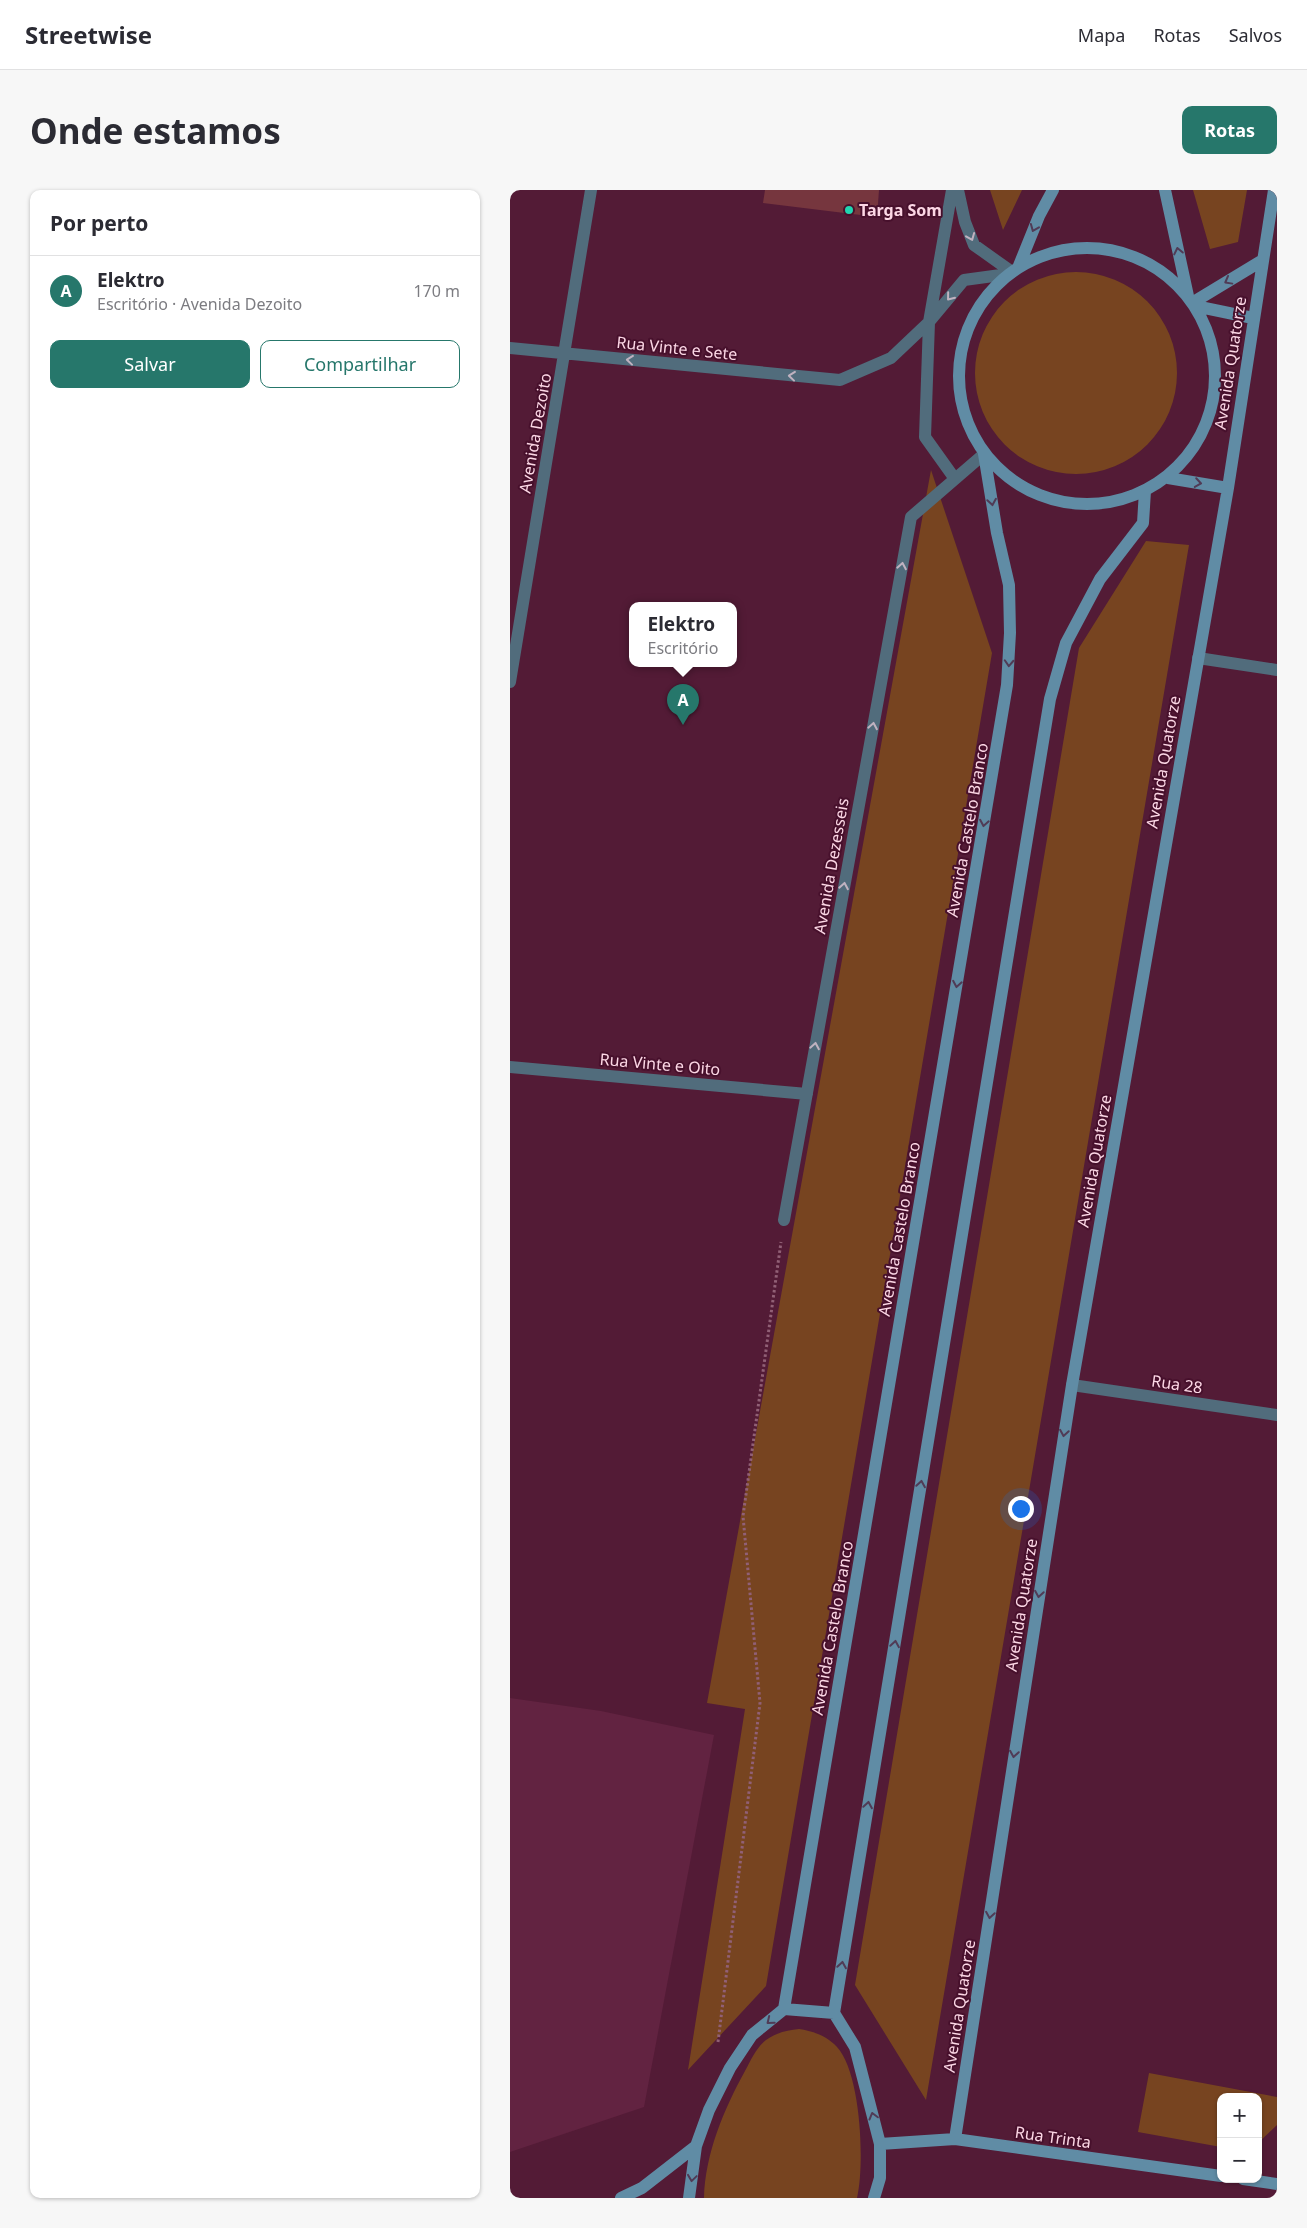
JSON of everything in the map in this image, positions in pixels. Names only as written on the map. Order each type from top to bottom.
[{"type":"main road","points":[[1012,271],[1053,190]]},
{"type":"main road","points":[[1165,190],[1192,302],[1210,339],[1216,374],[1211,410],[1197,443],[1168,478],[1145,491],[1111,503],[1076,505],[1041,497],[1010,479],[984,454],[965,419],[958,380],[963,340],[980,304],[1012,271],[1038,256],[1073,247],[1109,248],[1143,259],[1172,279],[1192,302],[1253,318]]},
{"type":"main road","name":"Avenida Quatorze","points":[[955,2139],[1072,1385],[1228,488],[1274,190]]},
{"type":"main road","points":[[1192,302],[1263,260]]},
{"type":"main road","name":"Avenida Castelo Branco","points":[[784,2009],[1007,685],[1010,633],[1009,585],[997,533],[984,454]]},
{"type":"main road","points":[[1168,478],[1228,488]]},
{"type":"main road","points":[[874,2198],[880,2178],[880,2144],[855,2048],[834,2013],[1050,699],[1066,643],[1074,627],[1100,578],[1143,523],[1145,491]]},
{"type":"main road","points":[[689,2198],[696,2146],[710,2110],[730,2068],[752,2035],[784,2009],[834,2013]]},
{"type":"main road","name":"Rua Trinta","points":[[880,2144],[955,2139],[1217,2175]]},
{"type":"main road","points":[[621,2198],[642,2188],[696,2146]]},
{"type":"main road","points":[[1262,2182],[1277,2184]]},
{"type":"street","name":"Avenida Dezoito","points":[[510,682],[592,190]]},
{"type":"street","points":[[952,190],[930,322],[926,437],[955,479],[984,454]]},
{"type":"street","points":[[958,190],[965,222],[974,245],[1012,271]]},
{"type":"street","points":[[930,322],[964,280],[1012,271]]},
{"type":"street","name":"Rua Vinte e Sete","points":[[510,348],[840,380],[891,358],[930,322]]},
{"type":"street","name":"Avenida Dezesseis","points":[[784,1220],[911,517],[955,479]]},
{"type":"street","points":[[1198,658],[1277,670]]},
{"type":"street","name":"Rua Vinte e Oito","points":[[510,1068],[807,1094]]},
{"type":"street","name":"Rua 28","points":[[1072,1385],[1277,1415]]},
{"type":"path","points":[[717,2050],[760,1703],[743,1516],[784,1220]]},
{"type":"shaded area","points":[[990,190],[1022,190],[1003,230]]},
{"type":"shaded area","points":[[1193,190],[1247,190],[1238,242],[1210,249]]},
{"type":"shaded area","points":[[1066,272],[1086,272],[1115,279],[1148,301],[1170,334],[1177,363],[1177,383],[1170,412],[1148,445],[1115,467],[1086,474],[1066,474],[1037,467],[1004,445],[982,412],[975,383],[975,363],[982,334],[1004,301],[1037,279]]},
{"type":"shaded area","points":[[931,470],[992,653],[766,1986],[688,2070],[745,1709],[707,1703]]},
{"type":"shaded area","points":[[1146,541],[1189,545],[926,2100],[855,1985],[1079,648]]},
{"type":"shaded area","points":[[510,1698],[601,1711],[714,1735],[644,2107],[510,2152]]},
{"type":"shaded area","points":[[799,2029],[820,2035],[833,2043],[845,2060],[851,2077],[856,2097],[861,2142],[861,2164],[857,2198],[704,2198],[708,2165],[717,2132],[737,2086],[752,2058],[766,2040],[782,2032]]},
{"type":"shaded area","points":[[1149,2073],[1256,2093],[1217,2093],[1217,2146],[1138,2132]]},
{"type":"shaded area","points":[[1262,2094],[1277,2097],[1277,2125],[1262,2139]]},
{"type":"building","name":"Targa Som","points":[[765,190],[879,190],[877,217],[763,203]]},
{"type":"place","name":"Targa Som","points":[[849,210]]},
{"type":"place","name":"Elektro","points":[[683,725]]}]
